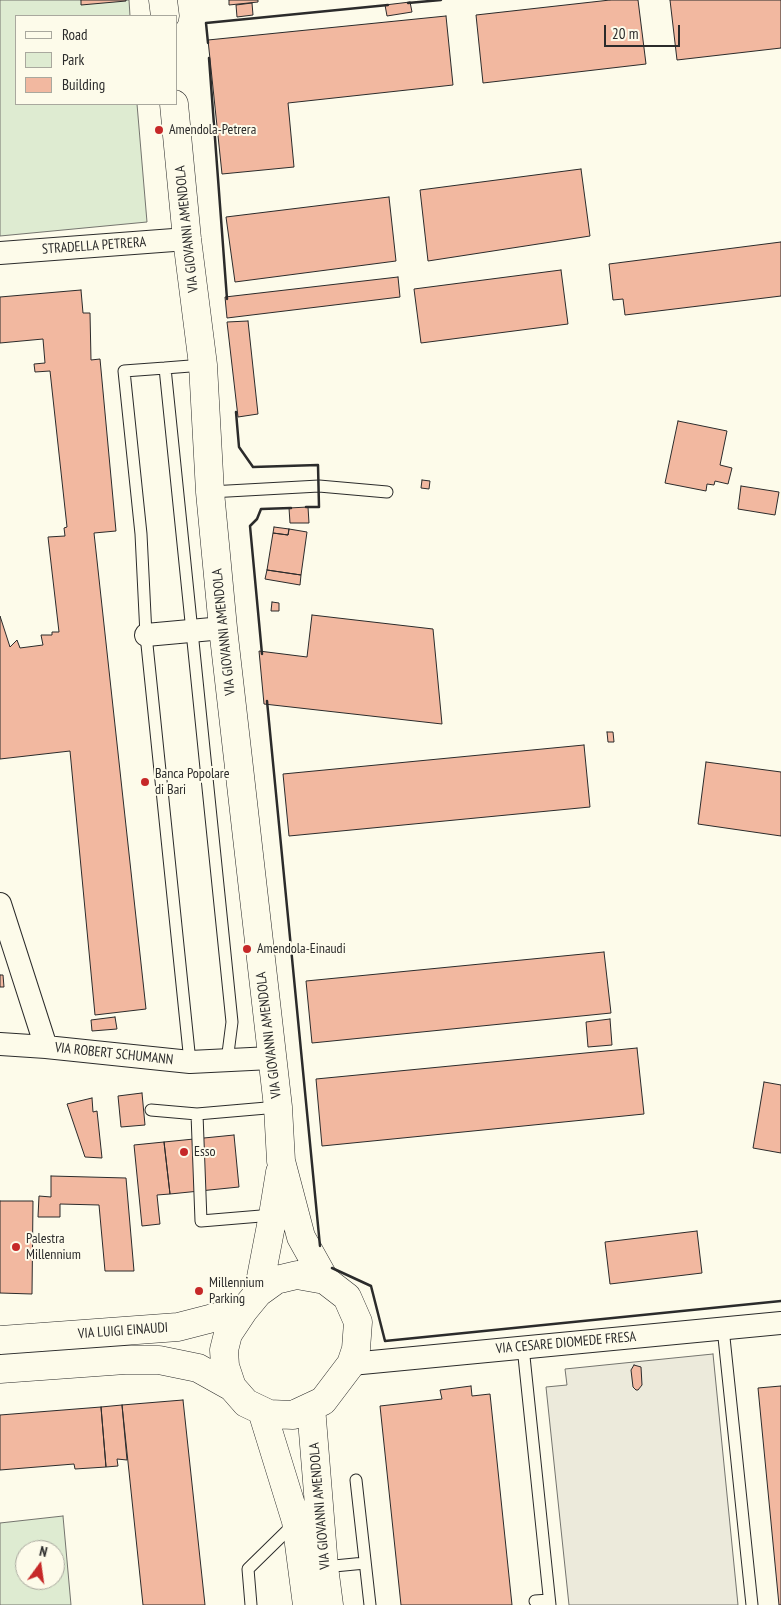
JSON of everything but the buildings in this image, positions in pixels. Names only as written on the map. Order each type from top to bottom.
[{"type":"main road","points":[[163,0],[165,15]]},
{"type":"main road","name":"VIA GIOVANNI AMENDOLA","points":[[174,105],[187,239],[203,365],[210,492],[223,628],[278,1107],[281,1161],[274,1215],[251,1302]]},
{"type":"main road","name":"VIA GIOVANNI AMENDOLA","points":[[281,1161],[301,1237],[325,1280],[347,1297],[358,1322],[356,1350],[351,1364],[323,1401],[311,1407],[293,1415],[269,1414],[246,1403],[232,1387],[225,1366],[224,1350],[228,1334],[251,1302],[276,1280],[297,1275],[325,1280]]},
{"type":"main road","name":"VIA LUIGI EINAUDI","points":[[0,1340],[178,1327],[251,1302]]},
{"type":"main road","points":[[0,1369],[125,1360],[159,1360],[198,1368],[232,1387]]},
{"type":"main road","name":"VIA GIOVANNI AMENDOLA","points":[[311,1407],[324,1567],[329,1605]]},
{"type":"main road","name":"VIA GIOVANNI AMENDOLA","points":[[262,1411],[296,1521],[307,1605]]},
{"type":"street","name":"STRADELLA PETRERA","points":[[0,253],[187,239]]},
{"type":"street","points":[[146,635],[223,628]]},
{"type":"street","name":"VIA ROBERT SCHUMANN","points":[[0,904],[46,1047],[190,1062],[271,1058]]},
{"type":"street","points":[[0,1044],[46,1047]]},
{"type":"street","name":"VIA CESARE DIOMEDE FRESA","points":[[351,1364],[781,1323]]},
{"type":"lane","points":[[190,1062],[146,635],[141,534],[124,371],[203,365]]},
{"type":"lane","points":[[165,368],[232,1022],[226,1061]]},
{"type":"lane","points":[[210,492],[319,486],[387,492]]},
{"type":"lane","points":[[151,1110],[197,1114],[278,1107]]},
{"type":"lane","points":[[197,1114],[201,1220],[274,1215]]},
{"type":"lane","points":[[723,1328],[752,1605]]},
{"type":"lane","points":[[523,1347],[549,1602],[535,1601]]},
{"type":"lane","points":[[356,1480],[370,1605]]},
{"type":"lane","points":[[251,1605],[248,1569],[296,1521]]},
{"type":"lane","points":[[324,1567],[365,1563]]},
{"type":"green space","points":[[0,0],[129,0],[130,15],[15,15],[15,105],[137,105],[147,222],[0,236]]},
{"type":"green space","points":[[63,1516],[71,1605],[0,1605],[0,1523]]},
{"type":"shaded area","points":[[713,1354],[738,1605],[569,1605],[546,1387],[567,1385],[565,1369]]},
{"type":"wall","points":[[408,3],[441,0]]},
{"type":"wall","points":[[208,43],[206,23],[388,5]]},
{"type":"wall","points":[[209,58],[227,299]]},
{"type":"wall","points":[[236,412],[239,447],[253,467],[318,465],[319,507],[306,507]]},
{"type":"wall","points":[[262,654],[250,526],[257,519],[261,509],[291,508]]},
{"type":"wall","points":[[267,701],[320,1246]]},
{"type":"wall","points":[[332,1268],[371,1286],[385,1341],[781,1301]]},
{"type":"place","name":"Amendola-Petrera","points":[[159,130]]},
{"type":"place","name":"Banca Popolare di Bari","points":[[145,782]]},
{"type":"place","name":"Amendola-Einaudi","points":[[247,949]]},
{"type":"place","name":"Esso","points":[[184,1152]]},
{"type":"place","name":"Palestra Millennium","points":[[16,1247]]},
{"type":"place","name":"Millennium Parking","points":[[199,1291]]}]
